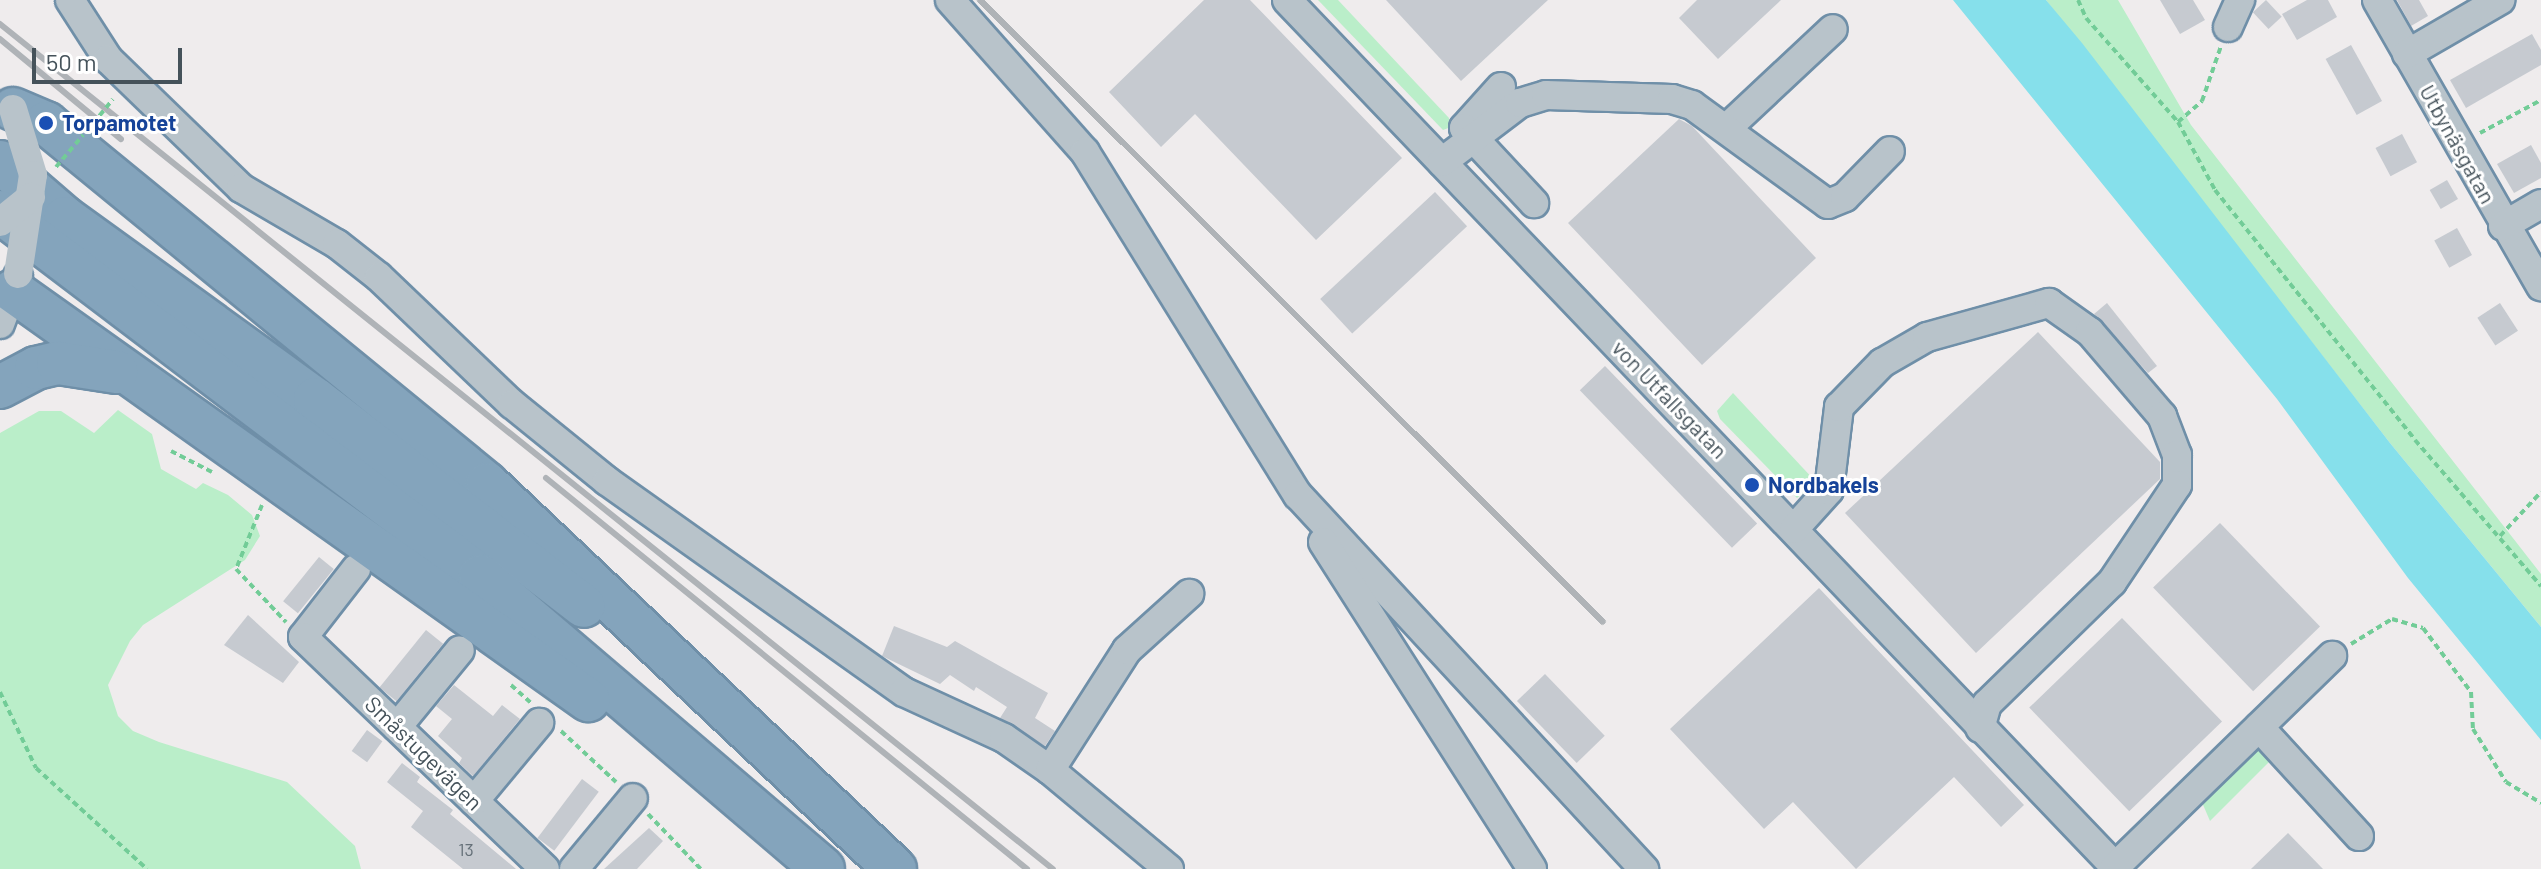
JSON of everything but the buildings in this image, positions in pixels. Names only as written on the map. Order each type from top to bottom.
[{"type":"highway","points":[[7,103],[46,123],[487,484],[629,613],[750,734],[895,869]]},
{"type":"highway","points":[[0,162],[65,218],[315,399],[750,734]]},
{"type":"highway","points":[[15,205],[480,576],[821,867]]},
{"type":"highway","points":[[8,292],[575,690],[721,805],[821,867]]},
{"type":"highway","points":[[0,387],[36,368],[58,363],[125,374]]},
{"type":"street","points":[[70,0],[108,59],[241,188],[337,244],[379,277],[512,404],[607,481],[904,692],[1004,738],[1050,770],[1169,869]]},
{"type":"street","points":[[950,0],[1085,152],[1298,495],[1353,596],[1457,746],[1532,869]]},
{"type":"street","points":[[2228,27],[2240,0]]},
{"type":"street","name":"Utbynäsgatan","points":[[2377,0],[2503,226],[2541,286]]},
{"type":"street","points":[[2407,54],[2500,0]]},
{"type":"street","name":"von Utfallsgatan","points":[[1292,1],[2116,868]]},
{"type":"street","points":[[1726,129],[1833,29]]},
{"type":"street","points":[[1501,87],[1464,128],[1534,203]]},
{"type":"street","points":[[1442,162],[1472,136],[1520,103],[1546,95],[1672,99],[1692,105],[1828,204],[1845,197],[1890,151]]},
{"type":"street","points":[[7,103],[30,152],[15,205],[8,292]]},
{"type":"street","points":[[2503,226],[2541,204]]},
{"type":"street","points":[[0,222],[15,205]]},
{"type":"street","points":[[1794,529],[1829,490],[1839,407],[1882,363],[1927,337],[2049,303],[2090,332],[2162,416],[2177,455],[2177,485],[2112,582],[1987,704],[1980,728]]},
{"type":"street","points":[[1298,495],[1644,869]]},
{"type":"street","points":[[303,637],[356,569]]},
{"type":"street","points":[[1050,770],[1127,650],[1189,594]]},
{"type":"street","name":"Småstugevägen","points":[[303,637],[545,869]]},
{"type":"street","points":[[397,727],[460,650]]},
{"type":"street","points":[[2116,868],[2332,656]]},
{"type":"street","points":[[474,801],[539,723]]},
{"type":"street","points":[[2259,727],[2359,836]]},
{"type":"street","points":[[574,869],[633,798]]},
{"type":"path","points":[[2078,0],[2086,18],[2178,122],[2215,190],[2415,440],[2541,586]]},
{"type":"path","points":[[2178,122],[2202,101],[2228,27]]},
{"type":"path","points":[[87,131],[113,99]]},
{"type":"path","points":[[2460,144],[2541,100]]},
{"type":"path","points":[[2500,536],[2541,492]]},
{"type":"path","points":[[265,498],[236,569],[303,637]]},
{"type":"path","points":[[2332,656],[2392,619],[2423,628],[2471,692],[2473,729],[2506,782],[2541,803]]},
{"type":"path","points":[[0,692],[36,768],[147,869]]},
{"type":"green space","points":[[1318,0],[1338,0],[1449,118],[1451,127],[1443,130]]},
{"type":"green space","points":[[2046,0],[2118,0],[2191,125],[2541,574],[2541,627],[2390,443]]},
{"type":"green space","points":[[1733,393],[1816,482],[1797,498],[1720,419],[1717,411]]},
{"type":"green space","points":[[118,410],[152,434],[161,469],[196,489],[203,483],[228,495],[252,515],[260,536],[245,560],[143,625],[130,641],[108,685],[118,716],[133,731],[159,742],[287,782],[355,846],[361,869],[0,869],[0,433],[39,411],[61,411],[94,433]]},
{"type":"green space","points":[[2260,748],[2273,758],[2210,821],[2201,800]]},
{"type":"water","points":[[1953,0],[2046,0],[2082,43],[2390,443],[2541,627],[2541,740],[2408,578],[2277,399]]},
{"type":"railway","points":[[980,0],[1603,622]]},
{"type":"railway","points":[[0,24],[1053,869]]},
{"type":"railway","points":[[0,39],[121,139]]},
{"type":"railway","points":[[546,478],[1027,869]]},
{"type":"place","name":"Torpamotet","points":[[46,123]]},
{"type":"place","name":"Nordbakels","points":[[1752,485]]}]
